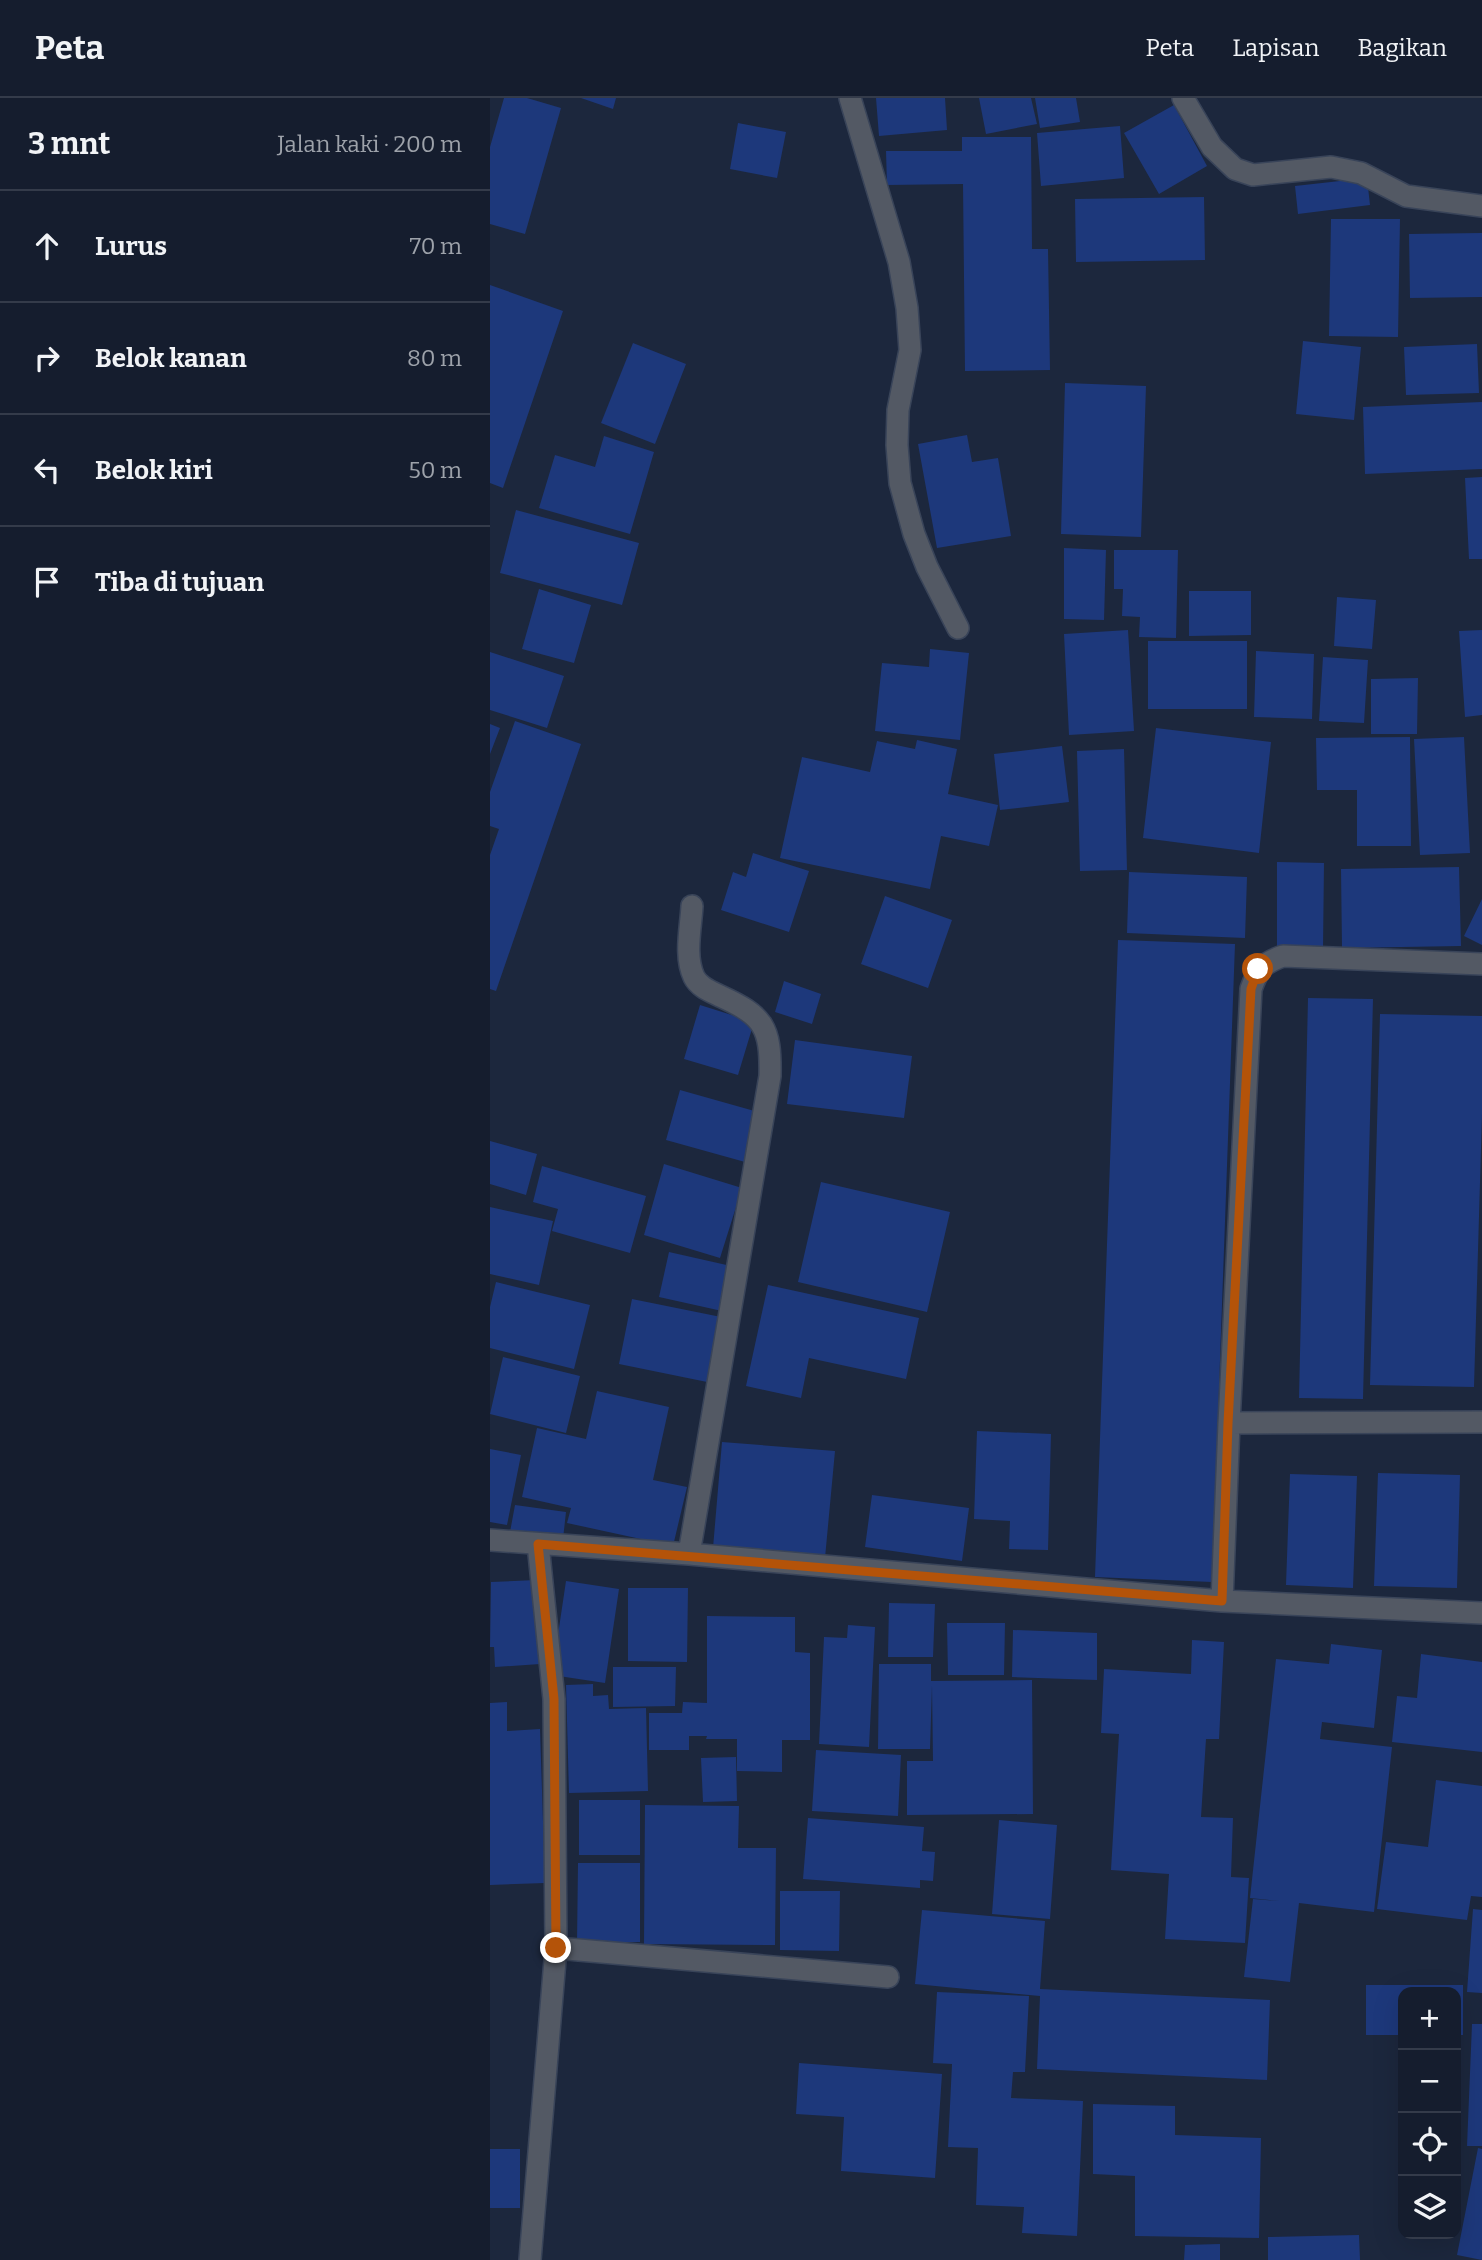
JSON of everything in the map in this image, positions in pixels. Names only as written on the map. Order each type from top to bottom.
[{"type":"street","points":[[850,98],[899,262],[907,308],[910,350],[898,410],[900,483],[914,534],[927,567],[958,628]]},
{"type":"street","points":[[1183,98],[1212,147],[1235,169],[1254,175],[1331,167],[1362,173],[1406,196],[1482,206]]},
{"type":"street","points":[[689,1555],[770,1076],[765,1031],[758,1017],[746,1008],[705,989],[694,978],[689,959],[692,906]]},
{"type":"street","points":[[1222,1601],[1228,1423],[1251,989],[1258,969],[1267,961],[1283,956],[1482,964]]},
{"type":"street","points":[[1228,1423],[1482,1422]]},
{"type":"street","points":[[490,1540],[1222,1601],[1482,1613]]},
{"type":"street","points":[[530,2260],[556,1948],[554,1699],[538,1544]]},
{"type":"street","points":[[556,1948],[888,1976]]},
{"type":"building","points":[[504,98],[527,98],[561,108],[525,234],[490,224],[490,147]]},
{"type":"building","points":[[581,98],[616,98],[613,109]]},
{"type":"building","points":[[876,98],[945,98],[947,130],[879,136]]},
{"type":"building","points":[[979,98],[1031,98],[1037,124],[986,134]]},
{"type":"building","points":[[1035,98],[1076,98],[1080,122],[1040,128]]},
{"type":"building","points":[[1174,105],[1207,166],[1159,194],[1124,133]]},
{"type":"building","points":[[738,123],[786,132],[777,178],[730,169]]},
{"type":"building","points":[[1120,126],[1124,178],[1041,186],[1037,133]]},
{"type":"building","points":[[962,137],[1031,137],[1032,249],[1048,249],[1050,370],[965,371],[963,184],[887,185],[886,151],[962,151]]},
{"type":"building","points":[[1367,178],[1370,205],[1298,214],[1295,186]]},
{"type":"building","points":[[1204,197],[1205,260],[1076,262],[1075,199]]},
{"type":"building","points":[[1331,219],[1400,219],[1398,337],[1329,336]]},
{"type":"building","points":[[1482,233],[1482,297],[1410,298],[1409,234]]},
{"type":"building","points":[[490,285],[563,311],[503,488],[490,483]]},
{"type":"building","points":[[1303,341],[1361,347],[1354,420],[1296,414]]},
{"type":"building","points":[[633,343],[686,364],[655,444],[601,423]]},
{"type":"building","points":[[1477,344],[1479,393],[1406,395],[1404,347]]},
{"type":"building","points":[[1065,383],[1146,386],[1141,537],[1061,534]]},
{"type":"building","points":[[1482,402],[1482,469],[1365,474],[1363,407]]},
{"type":"building","points":[[967,435],[972,462],[998,458],[1011,536],[937,548],[918,444]]},
{"type":"building","points":[[604,436],[654,452],[630,534],[539,508],[555,455],[595,467]]},
{"type":"building","points":[[1482,477],[1482,559],[1469,559],[1465,478]]},
{"type":"building","points":[[516,510],[639,543],[622,605],[500,573]]},
{"type":"building","points":[[1064,548],[1106,550],[1104,620],[1064,619]]},
{"type":"building","points":[[1114,550],[1178,550],[1176,638],[1139,637],[1140,617],[1122,616],[1123,589],[1114,589]]},
{"type":"building","points":[[539,589],[591,605],[574,663],[522,649]]},
{"type":"building","points":[[1189,591],[1251,591],[1251,635],[1189,636]]},
{"type":"building","points":[[1337,597],[1376,600],[1372,649],[1334,646]]},
{"type":"building","points":[[1128,630],[1134,731],[1069,735],[1064,634]]},
{"type":"building","points":[[1482,630],[1482,715],[1465,717],[1459,631]]},
{"type":"building","points":[[1148,641],[1247,641],[1247,709],[1148,709]]},
{"type":"building","points":[[930,649],[969,653],[960,740],[875,731],[882,663],[929,667]]},
{"type":"building","points":[[1256,651],[1314,654],[1312,719],[1254,717]]},
{"type":"building","points":[[490,652],[564,676],[547,728],[490,710]]},
{"type":"building","points":[[1323,657],[1368,660],[1364,723],[1319,721]]},
{"type":"building","points":[[1418,678],[1417,734],[1371,734],[1371,679]]},
{"type":"building","points":[[515,721],[581,744],[496,991],[490,989],[490,855],[499,829],[490,826],[490,792]]},
{"type":"building","points":[[490,724],[500,728],[490,754]]},
{"type":"building","points":[[1156,728],[1271,742],[1259,853],[1143,838]]},
{"type":"building","points":[[1410,737],[1411,846],[1357,846],[1357,790],[1317,790],[1316,738]]},
{"type":"building","points":[[1464,737],[1470,853],[1420,855],[1414,739]]},
{"type":"building","points":[[917,740],[957,749],[948,794],[998,805],[989,846],[941,836],[930,889],[780,858],[802,757],[870,772],[877,741],[915,749]]},
{"type":"building","points":[[1062,746],[1069,802],[1000,810],[994,754]]},
{"type":"building","points":[[1124,749],[1127,870],[1080,871],[1077,751]]},
{"type":"building","points":[[753,853],[809,871],[789,932],[721,910],[733,872],[746,877]]},
{"type":"building","points":[[1277,862],[1324,863],[1323,949],[1277,948]]},
{"type":"building","points":[[1459,867],[1461,946],[1342,948],[1341,869]]},
{"type":"building","points":[[1129,872],[1247,877],[1245,938],[1127,933]]},
{"type":"building","points":[[885,896],[952,920],[928,988],[861,964]]},
{"type":"building","points":[[1482,899],[1482,945],[1464,936]]},
{"type":"building","points":[[1118,940],[1235,944],[1212,1582],[1095,1577]]},
{"type":"building","points":[[784,981],[821,994],[812,1024],[775,1012]]},
{"type":"building","points":[[1308,998],[1373,999],[1363,1399],[1299,1398]]},
{"type":"building","points":[[700,1005],[754,1022],[738,1075],[684,1059]]},
{"type":"building","points":[[1380,1014],[1482,1016],[1482,1114],[1474,1387],[1370,1385]]},
{"type":"building","points":[[795,1040],[912,1056],[904,1118],[787,1104]]},
{"type":"building","points":[[680,1090],[758,1112],[745,1162],[666,1140]]},
{"type":"building","points":[[490,1141],[537,1154],[526,1195],[490,1184]]},
{"type":"building","points":[[664,1164],[742,1188],[720,1258],[644,1235]]},
{"type":"building","points":[[542,1166],[646,1196],[630,1253],[552,1231],[558,1209],[533,1202]]},
{"type":"building","points":[[821,1182],[950,1212],[927,1312],[798,1282]]},
{"type":"building","points":[[490,1207],[553,1221],[539,1285],[490,1274]]},
{"type":"building","points":[[669,1252],[731,1266],[722,1311],[659,1297]]},
{"type":"building","points":[[496,1282],[590,1305],[574,1369],[490,1348],[490,1307]]},
{"type":"building","points":[[768,1285],[919,1318],[906,1379],[809,1358],[801,1398],[746,1386]]},
{"type":"building","points":[[632,1299],[726,1318],[712,1383],[619,1364]]},
{"type":"building","points":[[503,1357],[580,1376],[566,1433],[490,1414]]},
{"type":"building","points":[[597,1391],[669,1407],[653,1480],[687,1487],[673,1546],[567,1523],[571,1508],[522,1497],[537,1428],[586,1439]]},
{"type":"building","points":[[977,1431],[1051,1434],[1048,1550],[1009,1549],[1010,1521],[974,1519]]},
{"type":"building","points":[[722,1442],[835,1451],[825,1558],[713,1548]]},
{"type":"building","points":[[490,1449],[521,1455],[507,1525],[490,1522]]},
{"type":"building","points":[[1378,1473],[1460,1475],[1457,1588],[1374,1586]]},
{"type":"building","points":[[1290,1474],[1357,1476],[1353,1588],[1286,1585]]},
{"type":"building","points":[[872,1495],[969,1508],[962,1561],[865,1547]]},
{"type":"building","points":[[515,1505],[566,1512],[563,1539],[510,1532]]},
{"type":"building","points":[[536,1580],[540,1664],[495,1667],[494,1647],[490,1647],[491,1582]]},
{"type":"building","points":[[566,1581],[619,1589],[605,1683],[552,1675]]},
{"type":"building","points":[[628,1588],[688,1588],[687,1662],[628,1661]]},
{"type":"building","points":[[889,1603],[935,1604],[933,1657],[888,1657]]},
{"type":"building","points":[[707,1616],[795,1617],[795,1652],[810,1653],[810,1740],[782,1740],[782,1772],[737,1771],[737,1739],[689,1736],[689,1750],[649,1750],[649,1713],[682,1713],[683,1702],[707,1703]]},
{"type":"building","points":[[947,1623],[1005,1623],[1004,1675],[948,1675]]},
{"type":"building","points":[[848,1625],[875,1627],[869,1747],[819,1744],[824,1637],[847,1638]]},
{"type":"building","points":[[1013,1630],[1097,1633],[1097,1680],[1012,1677]]},
{"type":"building","points":[[1192,1640],[1224,1642],[1219,1739],[1206,1739],[1201,1817],[1233,1818],[1231,1877],[1249,1878],[1245,1943],[1165,1939],[1169,1874],[1111,1870],[1119,1734],[1101,1733],[1104,1669],[1191,1674]]},
{"type":"building","points":[[1331,1644],[1382,1650],[1374,1728],[1322,1722],[1320,1739],[1392,1747],[1374,1912],[1299,1903],[1290,1982],[1244,1977],[1253,1899],[1280,1901],[1250,1898],[1276,1659],[1329,1664]]},
{"type":"building","points":[[1421,1654],[1482,1662],[1482,1752],[1392,1742],[1397,1696],[1417,1698]]},
{"type":"building","points":[[879,1664],[931,1664],[931,1681],[1032,1680],[1033,1814],[907,1815],[907,1761],[933,1761],[932,1685],[930,1749],[878,1749]]},
{"type":"building","points":[[613,1667],[676,1667],[675,1706],[613,1707]]},
{"type":"building","points":[[593,1684],[593,1696],[608,1695],[609,1709],[646,1708],[648,1791],[569,1793],[566,1685]]},
{"type":"building","points":[[507,1702],[507,1731],[540,1729],[545,1883],[490,1885],[490,1703]]},
{"type":"building","points":[[816,1750],[901,1755],[898,1816],[812,1811]]},
{"type":"building","points":[[736,1757],[737,1801],[703,1802],[701,1758]]},
{"type":"building","points":[[1436,1780],[1482,1786],[1482,1897],[1471,1896],[1467,1920],[1377,1909],[1386,1842],[1428,1847]]},
{"type":"building","points":[[579,1800],[640,1800],[640,1855],[579,1855]]},
{"type":"building","points":[[645,1805],[739,1806],[738,1848],[776,1848],[775,1945],[644,1944]]},
{"type":"building","points":[[808,1818],[924,1827],[922,1851],[935,1852],[933,1881],[920,1880],[920,1888],[803,1879]]},
{"type":"building","points":[[999,1820],[1057,1825],[1050,1919],[992,1914]]},
{"type":"building","points":[[578,1863],[640,1863],[640,1942],[577,1943]]},
{"type":"building","points":[[780,1891],[840,1891],[839,1951],[780,1950]]},
{"type":"building","points":[[1473,1909],[1482,1910],[1482,1993],[1467,1992]]},
{"type":"building","points":[[922,1910],[1045,1921],[1040,1989],[1270,2000],[1267,2080],[1037,2069],[1040,1996],[915,1984]]},
{"type":"building","points":[[1366,1985],[1463,1985],[1463,2035],[1461,1987],[1398,1987],[1398,2035],[1366,2035]]},
{"type":"building","points":[[937,1992],[1029,1996],[1025,2072],[1013,2072],[1011,2098],[1083,2101],[1077,2236],[1022,2233],[1024,2207],[976,2205],[978,2148],[948,2147],[952,2064],[933,2063]]},
{"type":"building","points":[[1472,2024],[1482,2024],[1482,2146],[1467,2146]]},
{"type":"building","points":[[799,2063],[942,2074],[935,2178],[841,2171],[844,2117],[796,2114]]},
{"type":"building","points":[[1093,2104],[1175,2106],[1175,2135],[1261,2138],[1259,2238],[1135,2236],[1135,2176],[1093,2174]]},
{"type":"building","points":[[1478,2148],[1482,2149],[1482,2260],[1457,2255]]},
{"type":"building","points":[[490,2149],[520,2149],[520,2208],[490,2208]]},
{"type":"building","points":[[1359,2235],[1360,2260],[1268,2260],[1268,2237]]},
{"type":"building","points":[[1220,2244],[1220,2260],[1184,2260],[1185,2245]]},
{"type":"route","points":[[556,1948],[554,1699],[538,1544],[1222,1601],[1228,1423],[1251,989],[1258,969]]}]
